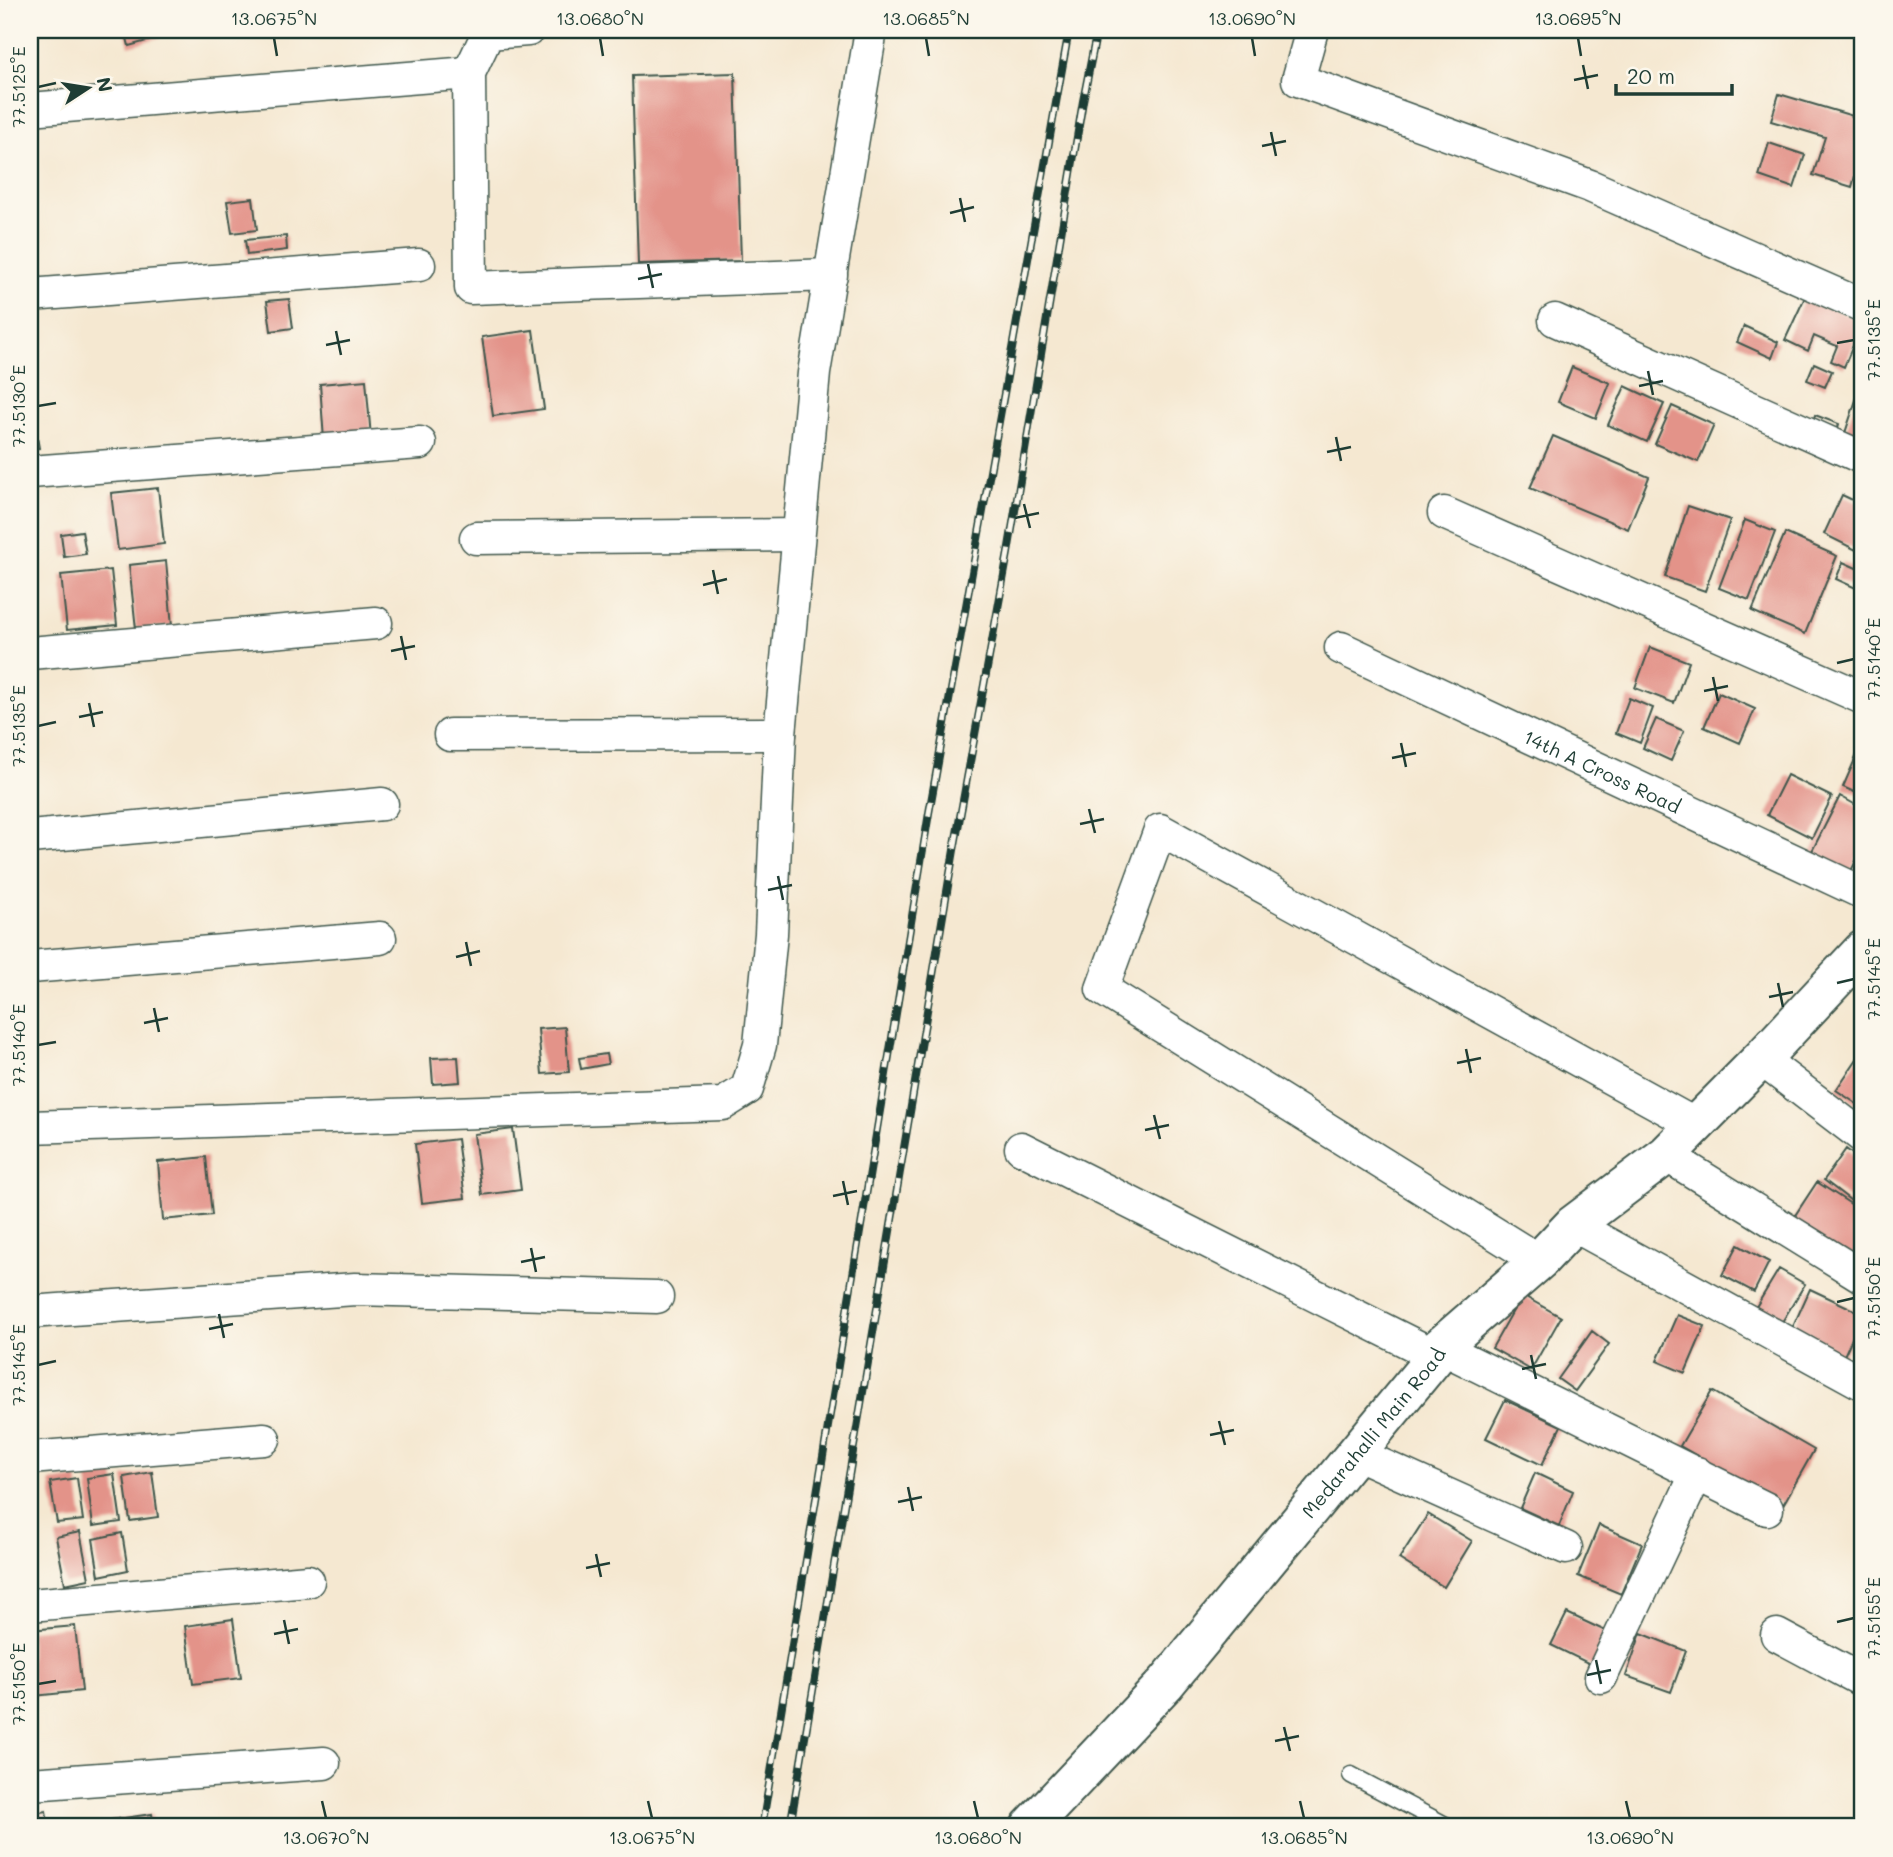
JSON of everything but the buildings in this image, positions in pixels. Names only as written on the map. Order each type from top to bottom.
[{"type":"street","points":[[528,30],[488,33],[469,73],[471,288],[831,275]]},
{"type":"street","points":[[30,1127],[723,1104],[747,1088],[760,1045],[771,934],[780,734],[814,373],[871,30]]},
{"type":"street","points":[[1312,30],[1297,80],[1590,186],[1863,306]]},
{"type":"street","points":[[30,108],[469,73]]},
{"type":"street","points":[[30,295],[419,265]]},
{"type":"street","points":[[1555,320],[1863,458]]},
{"type":"street","points":[[30,472],[420,443]]},
{"type":"street","points":[[1444,513],[1863,698]]},
{"type":"street","points":[[476,538],[797,535]]},
{"type":"street","points":[[30,653],[376,623]]},
{"type":"street","name":"14th A Cross Road","points":[[1341,648],[1863,893]]},
{"type":"street","points":[[450,735],[780,734]]},
{"type":"street","points":[[30,837],[382,804]]},
{"type":"street","points":[[1539,1261],[1102,989],[1160,830],[1696,1125]]},
{"type":"street","points":[[30,967],[380,938]]},
{"type":"street","name":"Medarahalli Main Road","points":[[1030,1827],[1166,1683],[1438,1352],[1539,1261],[1573,1225],[1666,1155],[1863,950]]},
{"type":"street","points":[[1761,1059],[1863,1137]]},
{"type":"street","points":[[1021,1149],[1438,1352],[1697,1472],[1768,1509]]},
{"type":"street","points":[[1666,1155],[1863,1277]]},
{"type":"street","points":[[1573,1225],[1863,1384]]},
{"type":"street","points":[[30,1312],[355,1289],[657,1297]]},
{"type":"street","points":[[30,1458],[264,1439]]},
{"type":"street","points":[[1355,1452],[1566,1548]]},
{"type":"street","points":[[1601,1677],[1697,1472]]},
{"type":"street","points":[[30,1605],[308,1581]]},
{"type":"street","points":[[1777,1635],[1863,1681]]},
{"type":"street","points":[[30,1784],[324,1763]]},
{"type":"lane","points":[[1351,1775],[1448,1827]]},
{"type":"railway","points":[[762,1827],[929,813],[1069,30]]},
{"type":"railway","points":[[790,1827],[954,850],[1008,553],[1097,30]]}]
